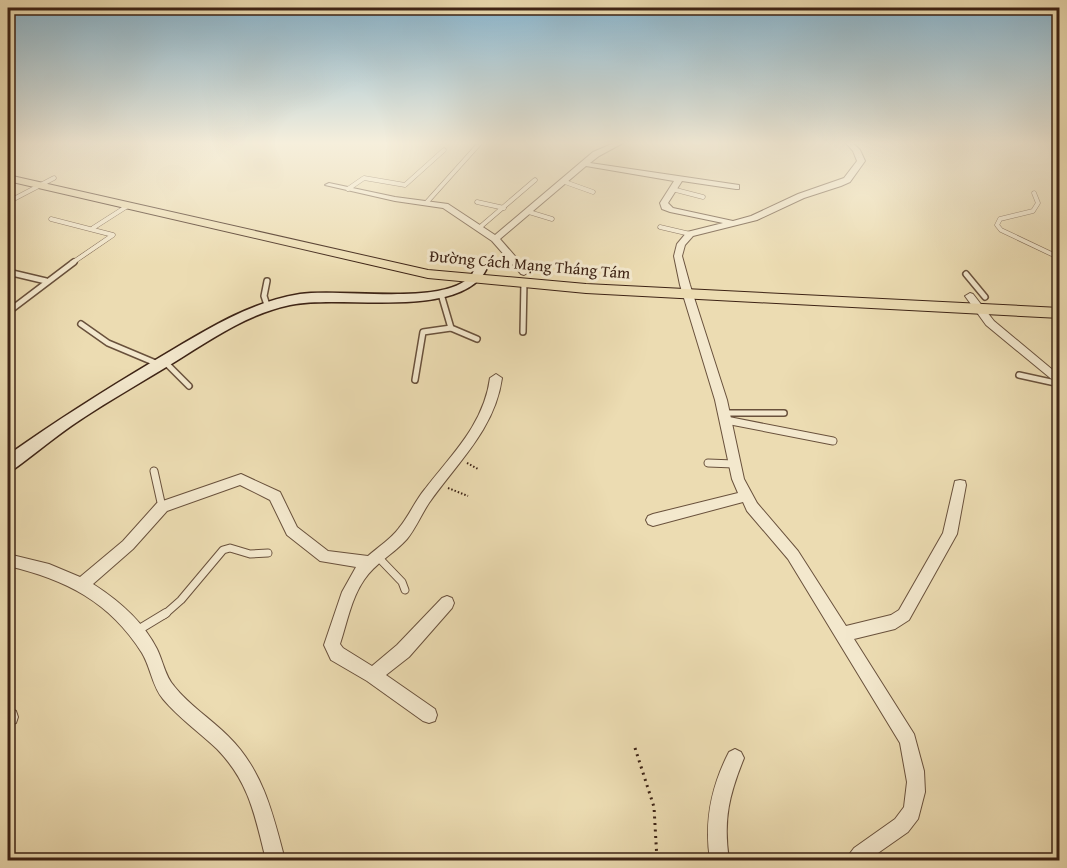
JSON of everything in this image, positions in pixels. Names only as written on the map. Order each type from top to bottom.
[{"type":"main road","name":"Đường Cách Mạng Tháng Tám","points":[[33,184],[429,274],[478,274],[686,290],[1059,303]]},
{"type":"main road","name":"Đường Cách Mạng Tháng Tám","points":[[78,184],[478,274]]},
{"type":"main road","points":[[8,464],[74,416],[233,320],[267,305],[313,297],[411,297],[441,294],[465,286],[478,274]]},
{"type":"main road","name":"Đường Cách Mạng Tháng Tám","points":[[978,300],[1059,313]]},
{"type":"street","points":[[495,239],[562,184]]},
{"type":"street","points":[[676,184],[664,203],[665,207],[735,223]]},
{"type":"street","points":[[717,184],[736,187]]},
{"type":"street","points":[[837,184],[801,196],[754,218],[690,234],[681,244],[678,256],[686,290],[700,329],[725,416],[738,479],[752,507],[793,555],[908,740],[916,770],[915,799],[906,821],[862,852],[855,861]]},
{"type":"street","points":[[329,185],[407,201],[446,206],[495,239],[524,277]]},
{"type":"street","points":[[978,300],[990,323],[1059,383]]},
{"type":"street","points":[[429,715],[373,675],[337,654],[332,645],[354,583],[373,560],[400,537],[490,410],[496,391],[496,378]]},
{"type":"street","points":[[82,584],[128,545],[162,507],[237,480],[245,480],[275,496],[292,531],[325,557],[373,560]]},
{"type":"street","points":[[843,634],[895,622],[904,615],[950,534],[960,485]]},
{"type":"street","points":[[653,520],[747,496]]},
{"type":"street","points":[[8,560],[58,572],[82,584],[116,611],[136,631],[151,652],[157,672],[167,691],[231,752],[247,772],[262,804],[275,861]]},
{"type":"street","points":[[373,675],[403,651],[447,603]]},
{"type":"street","points":[[719,861],[716,842],[718,800],[725,777],[735,759]]},
{"type":"lane","points":[[8,202],[43,184]]},
{"type":"lane","points":[[348,189],[356,184]]},
{"type":"lane","points":[[427,202],[444,184]]},
{"type":"lane","points":[[479,228],[531,184]]},
{"type":"lane","points":[[568,184],[593,192]]},
{"type":"lane","points":[[672,189],[703,197]]},
{"type":"lane","points":[[1034,193],[1038,203],[1034,211],[1000,219],[997,225],[1001,230],[1059,258]]},
{"type":"lane","points":[[477,202],[504,208]]},
{"type":"lane","points":[[93,228],[129,205]]},
{"type":"lane","points":[[529,212],[552,219]]},
{"type":"lane","points":[[8,312],[46,281],[112,235],[112,232],[51,219]]},
{"type":"lane","points":[[660,227],[690,234]]},
{"type":"lane","points":[[8,272],[46,281]]},
{"type":"lane","points":[[966,274],[978,300]]},
{"type":"lane","points":[[523,332],[524,277]]},
{"type":"lane","points":[[267,281],[264,296],[267,305]]},
{"type":"lane","points":[[441,294],[451,328]]},
{"type":"lane","points":[[81,324],[108,345],[161,363],[189,386]]},
{"type":"lane","points":[[415,380],[425,330],[451,328],[477,339]]},
{"type":"lane","points":[[1019,375],[1059,383]]},
{"type":"lane","points":[[725,416],[784,413]]},
{"type":"lane","points":[[725,416],[832,441]]},
{"type":"lane","points":[[708,463],[735,464]]},
{"type":"lane","points":[[154,471],[162,507]]},
{"type":"lane","points":[[136,631],[165,614],[181,600],[223,550],[231,548],[250,554],[267,553]]},
{"type":"lane","points":[[373,560],[402,582],[405,590]]},
{"type":"path","points":[[437,483],[468,496]]},
{"type":"path","points":[[635,748],[654,807],[657,861]]}]
